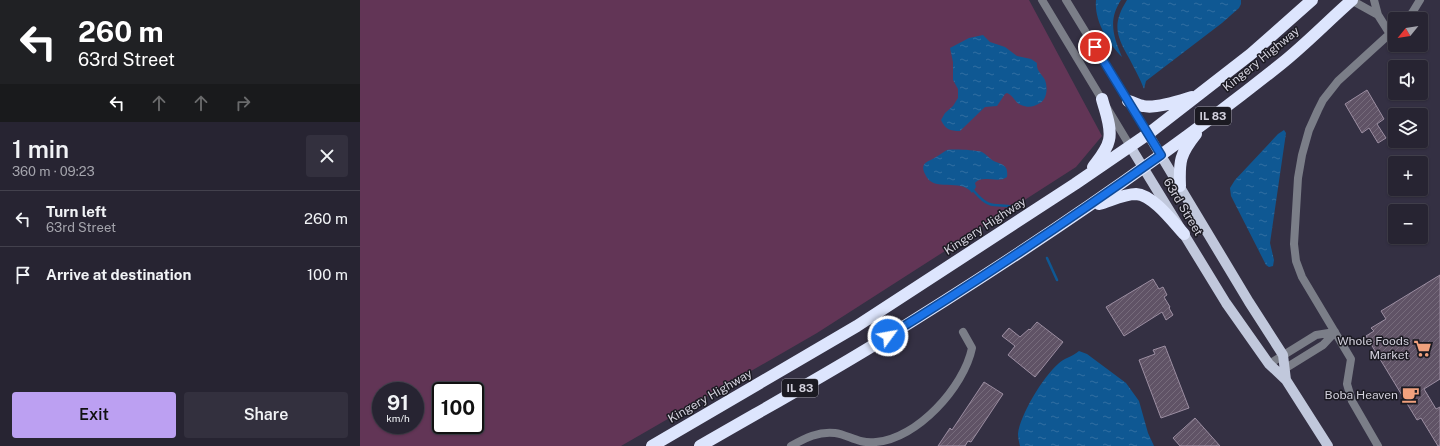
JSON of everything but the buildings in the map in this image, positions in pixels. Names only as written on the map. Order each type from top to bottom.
[{"type":"highway","name":"Kingery Highway","points":[[652,446],[857,326],[1086,176],[1148,134],[1197,96],[1262,45],[1312,0]]},
{"type":"highway","name":"Kingery Highway","points":[[700,446],[867,349],[960,291],[1090,206],[1144,168],[1282,63],[1352,0]]},
{"type":"highway","points":[[1128,101],[1149,106],[1197,96]]},
{"type":"highway","points":[[1086,176],[1104,152],[1109,140],[1108,124],[1102,99]]},
{"type":"highway","points":[[1180,186],[1182,155],[1187,146],[1208,120]]},
{"type":"highway","points":[[1090,206],[1136,194],[1143,196],[1154,203],[1184,234]]},
{"type":"main road","name":"63rd Street","points":[[1148,134],[1249,302],[1283,355],[1282,371],[1286,380],[1328,446]]},
{"type":"main road","name":"63rd Street","points":[[1130,146],[1226,303],[1270,364],[1282,371]]},
{"type":"street","name":"63rd Street","points":[[1042,0],[1130,146]]},
{"type":"street","name":"63rd Street","points":[[1066,0],[1148,134]]},
{"type":"street","points":[[1352,0],[1378,15],[1388,26]]},
{"type":"street","points":[[1374,0],[1378,15]]},
{"type":"street","points":[[1413,12],[1420,0]]},
{"type":"street","points":[[1378,446],[1352,401],[1347,384],[1351,359],[1302,277],[1296,261],[1294,244],[1298,178],[1301,163],[1310,130],[1323,100],[1338,81],[1388,35]]},
{"type":"street","points":[[791,446],[803,439],[817,434],[835,433],[859,441],[876,442],[895,437],[913,428],[930,415],[960,378],[972,348],[963,332]]},
{"type":"street","points":[[1270,364],[1316,335],[1335,332]]},
{"type":"street","points":[[1282,371],[1323,345],[1335,332]]},
{"type":"shaded area","points":[[360,0],[1029,0],[1102,136],[1076,167],[817,333],[621,446],[360,446]]},
{"type":"water","points":[[1096,0],[1121,0],[1114,14],[1113,28],[1116,42],[1122,57],[1103,31],[1097,16]]},
{"type":"water","points":[[1127,0],[1241,0],[1241,4],[1239,8],[1222,23],[1146,81],[1144,89],[1119,36],[1119,16]]},
{"type":"water","points":[[983,35],[990,42],[1005,47],[1017,56],[1031,59],[1037,63],[1038,70],[1045,80],[1047,90],[1044,99],[1040,103],[1029,107],[1017,103],[1007,93],[997,106],[985,107],[960,131],[953,131],[944,126],[941,120],[958,98],[958,89],[953,80],[953,62],[950,48],[969,38]]},
{"type":"water","points":[[1284,130],[1286,133],[1270,243],[1274,260],[1273,266],[1269,267],[1266,265],[1231,196],[1230,188],[1235,180],[1278,134]]},
{"type":"water","points":[[947,150],[982,152],[1007,169],[1007,177],[999,180],[978,180],[975,183],[976,187],[972,193],[967,188],[961,186],[940,185],[934,183],[929,180],[923,170],[923,167],[928,161]]},
{"type":"water","points":[[1079,351],[1087,354],[1126,383],[1139,401],[1148,433],[1154,446],[1020,446],[1018,434],[1020,426],[1023,417],[1039,387],[1058,364]]},
{"type":"waterway","points":[[973,190],[985,202],[994,205],[1013,207]]},
{"type":"waterway","points":[[1047,258],[1057,280]]},
{"type":"place","name":"Whole Foods Market","points":[[1422,348]]},
{"type":"place","name":"Boba Heaven","points":[[1411,395]]},
{"type":"route","points":[[888,336],[1090,206],[1161,155],[1095,47]]}]
